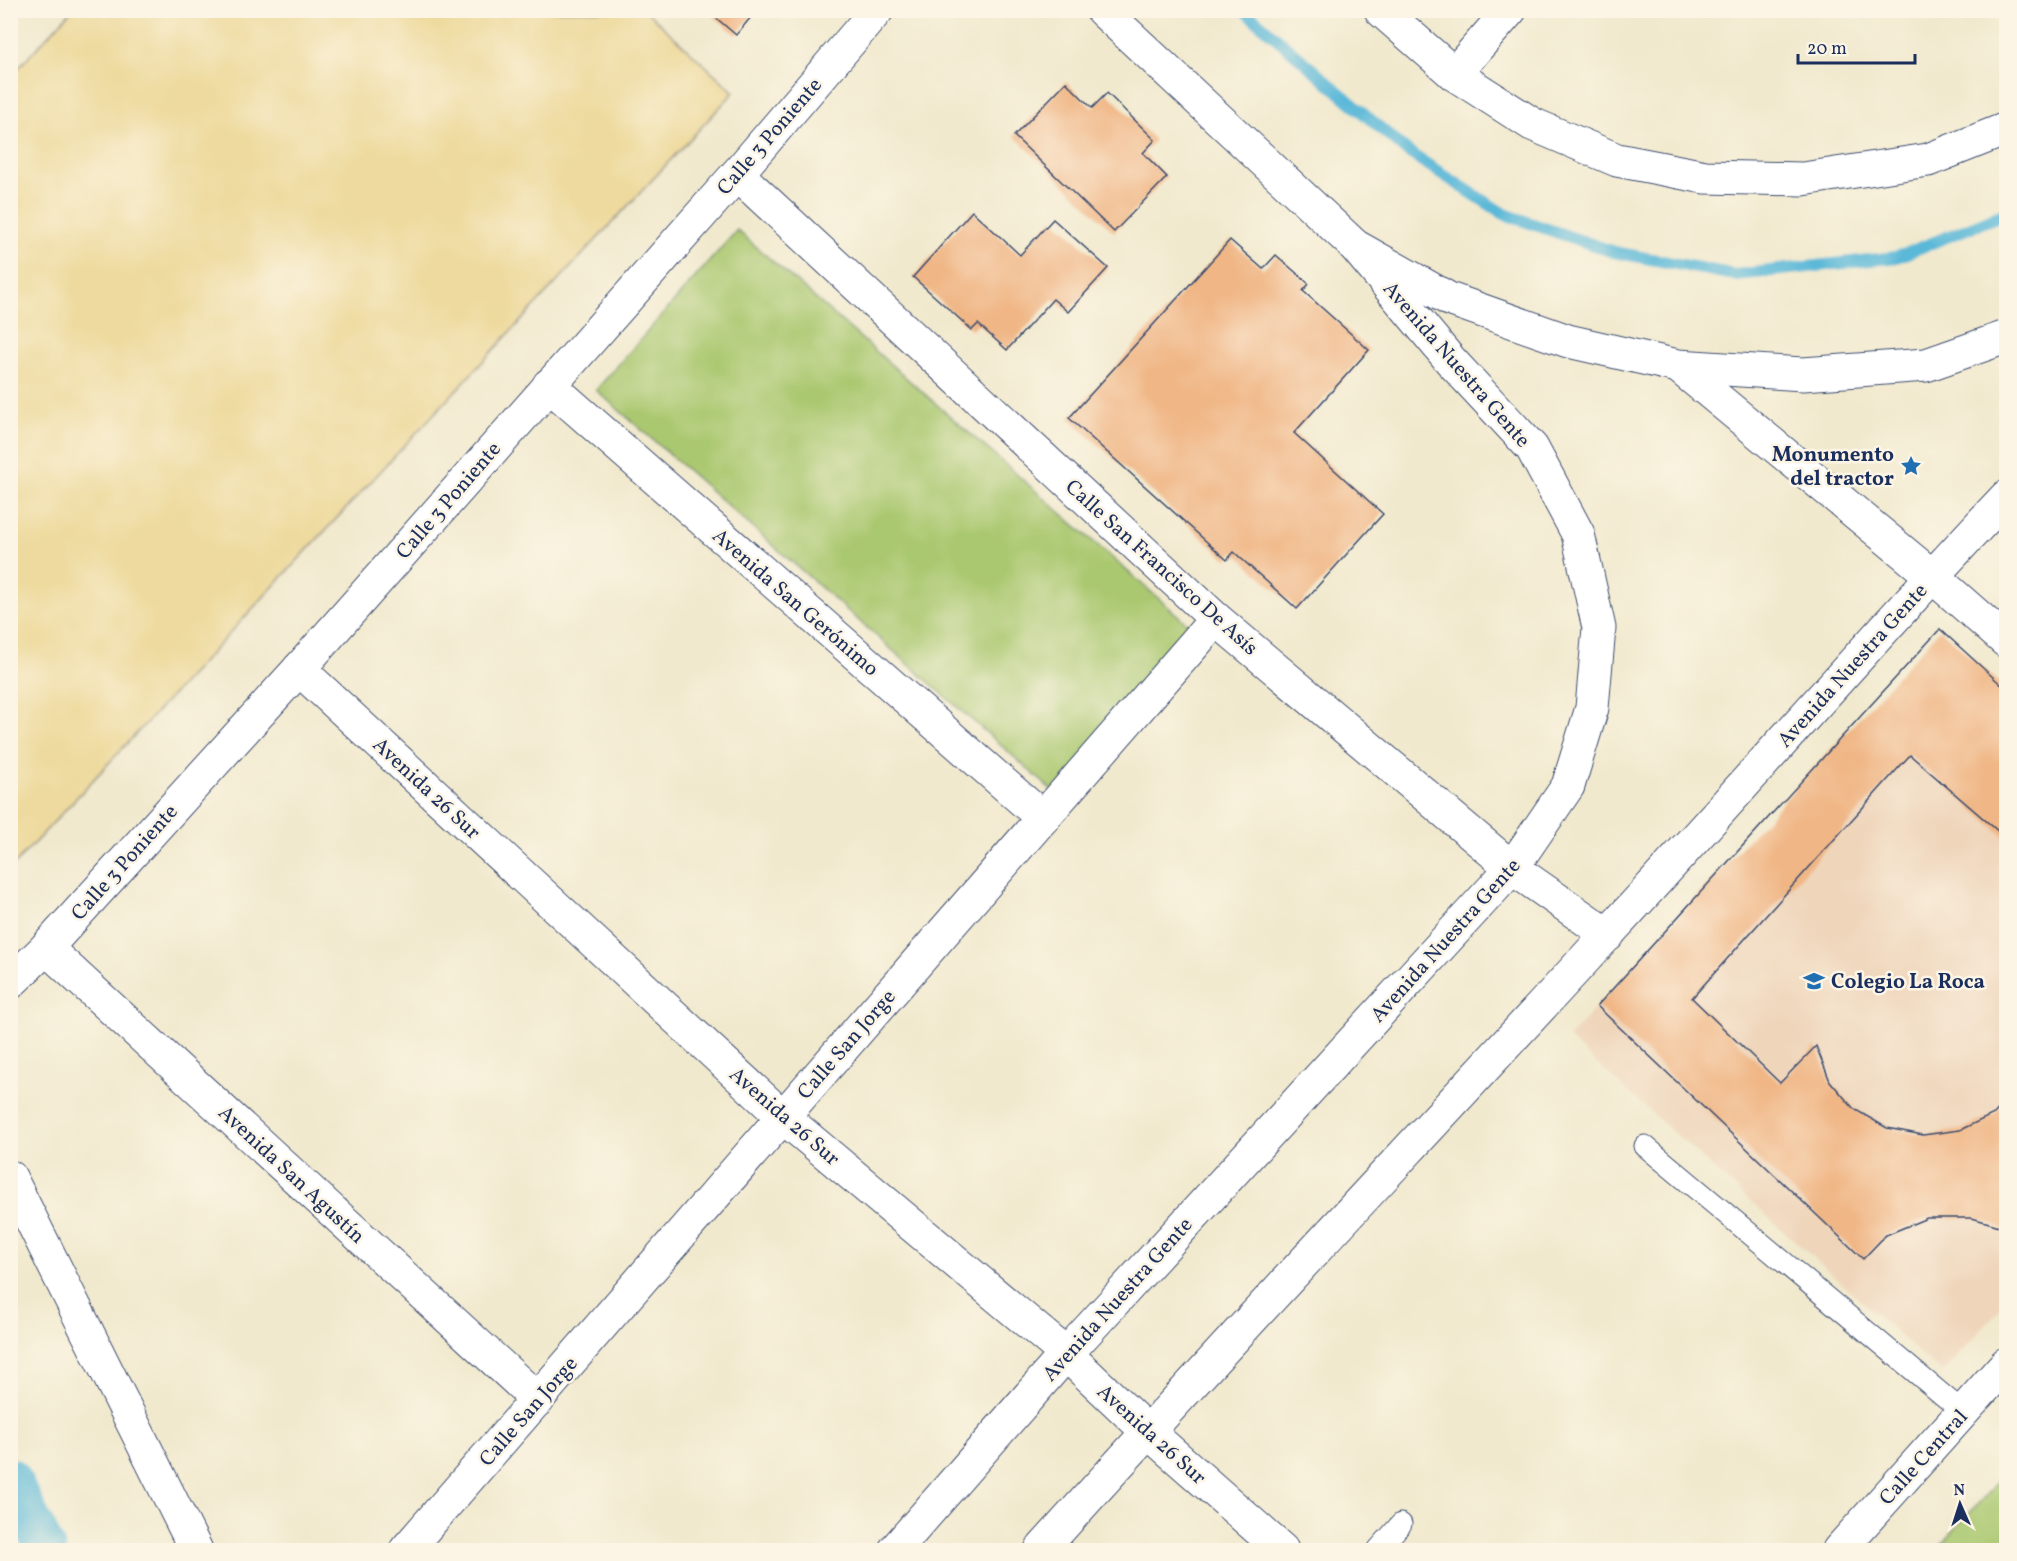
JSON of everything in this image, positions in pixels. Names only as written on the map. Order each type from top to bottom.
[{"type":"street","name":"Calle 3 Poniente","points":[[10,983],[46,948],[299,669],[737,174],[878,10]]},
{"type":"street","points":[[1102,10],[1355,246],[1449,299],[1568,341],[1678,366],[1803,374],[1926,365],[2007,337]]},
{"type":"street","points":[[1381,10],[1454,74],[1532,124],[1617,160],[1705,177],[1803,178],[1928,160],[2007,129]]},
{"type":"street","points":[[1454,74],[1510,10]]},
{"type":"street","name":"Calle San Francisco De Asís","points":[[737,174],[1216,619],[1512,868],[1608,935]]},
{"type":"street","name":"Avenida Nuestra Gente","points":[[895,1551],[1066,1354],[1512,868],[1568,786],[1592,708],[1599,628],[1578,534],[1532,448],[1451,361],[1355,246]]},
{"type":"street","points":[[1678,366],[2007,640]]},
{"type":"street","name":"Avenida San Gerónimo","points":[[549,385],[1043,818]]},
{"type":"street","name":"Avenida Nuestra Gente","points":[[1041,1551],[1147,1431],[1608,935],[2007,496]]},
{"type":"street","name":"Calle San Jorge","points":[[405,1551],[1216,619]]},
{"type":"street","name":"Avenida 26 Sur","points":[[299,669],[783,1117],[1066,1354],[1147,1431],[1282,1551]]},
{"type":"street","name":"Avenida San Agustín","points":[[46,948],[538,1400]]},
{"type":"street","points":[[10,1178],[196,1551]]},
{"type":"street","name":"Calle Central","points":[[1842,1549],[2007,1364]]},
{"type":"lane","points":[[1645,1146],[1963,1412]]},
{"type":"lane","points":[[1378,1551],[1401,1524]]},
{"type":"shaded area","name":"Colegio La Roca","points":[[1940,629],[2006,689],[2006,1302],[1942,1373],[1568,1038]]},
{"type":"green space","points":[[737,230],[1197,632],[1054,792],[596,390]]},
{"type":"green space","points":[[2006,1473],[2006,1550],[1936,1550]]},
{"type":"sand","points":[[71,11],[646,11],[734,92],[11,868],[11,76]]},
{"type":"building","points":[[707,10],[757,10],[736,35]]},
{"type":"building","points":[[1066,82],[1092,108],[1107,93],[1155,140],[1143,153],[1167,177],[1114,232],[1014,136]]},
{"type":"building","points":[[972,211],[1020,255],[1053,219],[1108,268],[1068,312],[1053,299],[1007,350],[978,324],[972,330],[913,277]]},
{"type":"building","points":[[1230,240],[1263,269],[1276,255],[1309,284],[1303,291],[1369,350],[1294,433],[1383,514],[1297,609],[1234,552],[1227,560],[1069,418]]},
{"type":"building","points":[[1940,629],[2006,689],[2006,838],[1910,755],[1692,998],[1780,1083],[1816,1046],[1830,1081],[1854,1109],[1887,1128],[1923,1135],[1960,1130],[1994,1114],[2006,1101],[2006,1231],[1996,1225],[1972,1218],[1927,1218],[1886,1235],[1863,1259],[1597,1006]]},
{"type":"waterway","points":[[1244,10],[1408,152],[1504,214],[1614,252],[1735,275],[1897,257],[2006,213]]},
{"type":"waterway","points":[[10,1478],[46,1550]]},
{"type":"place","name":"Monumento del tractor","points":[[1911,466]]},
{"type":"place","name":"Colegio La Roca","points":[[1814,981]]}]
